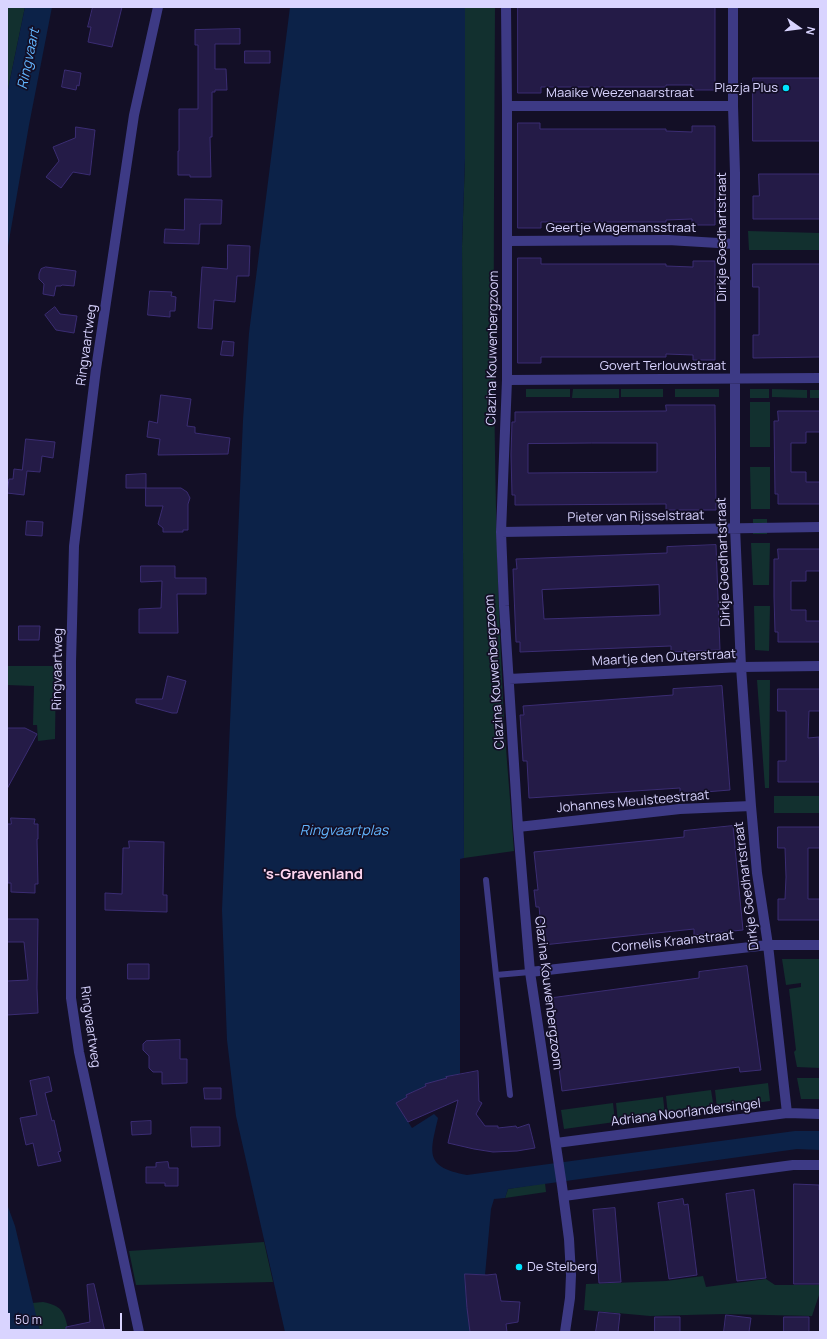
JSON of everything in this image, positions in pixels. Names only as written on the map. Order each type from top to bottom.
[{"type":"street","name":"Ringvaartweg","points":[[139,1332],[79,1052],[71,998],[71,662],[74,546],[96,369],[134,115],[158,7]]},
{"type":"street","name":"Clazina Kouwenbergzoom","points":[[506,7],[506,380],[501,532],[504,606],[518,827],[530,972],[564,1196],[569,1239],[571,1275],[570,1298],[565,1332]]},
{"type":"street","name":"Dirkje Goedhartstraat","points":[[733,7],[735,173],[735,527],[741,667],[757,873],[768,945],[786,1113]]},
{"type":"street","name":"Maaike Weezenaarstraat","points":[[507,106],[733,106]]},
{"type":"street","name":"Geertje Wagemansstraat","points":[[507,241],[668,240],[735,244]]},
{"type":"street","name":"Govert Terlouwstraat","points":[[506,380],[820,378]]},
{"type":"street","name":"Pieter van Rijsselstraat","points":[[501,532],[820,526]]},
{"type":"street","name":"Maartje den Outerstraat","points":[[509,679],[741,667],[820,666]]},
{"type":"street","name":"Johannes Meulsteestraat","points":[[518,827],[680,809],[751,806]]},
{"type":"street","name":"Cornelis Kraanstraat","points":[[530,972],[768,945],[820,945]]},
{"type":"street","name":"Adriana Noorlandersingel","points":[[556,1143],[786,1113],[820,1114]]},
{"type":"street","points":[[564,1196],[793,1165],[820,1165]]},
{"type":"lane","points":[[486,880],[510,1095]]},
{"type":"lane","points":[[496,975],[530,972]]},
{"type":"green space","points":[[7,7],[25,7],[7,94]]},
{"type":"green space","points":[[465,7],[495,7],[494,342],[496,510],[503,699],[514,851],[464,858],[462,246],[465,159]]},
{"type":"green space","points":[[748,231],[820,233],[820,250],[749,250]]},
{"type":"green space","points":[[526,389],[570,389],[570,397],[526,397]]},
{"type":"green space","points":[[573,389],[619,389],[619,398],[572,398]]},
{"type":"green space","points":[[621,389],[663,389],[663,397],[621,397]]},
{"type":"green space","points":[[675,389],[719,389],[719,397],[675,397]]},
{"type":"green space","points":[[750,389],[769,389],[769,398],[750,398]]},
{"type":"green space","points":[[772,389],[807,390],[807,398],[772,397]]},
{"type":"green space","points":[[810,390],[820,390],[820,398],[810,398]]},
{"type":"green space","points":[[750,402],[770,402],[770,447],[750,447]]},
{"type":"green space","points":[[750,467],[770,467],[770,509],[751,509]]},
{"type":"green space","points":[[753,519],[767,519],[767,534],[753,534]]},
{"type":"green space","points":[[751,543],[770,543],[769,585],[753,585]]},
{"type":"green space","points":[[754,606],[770,606],[769,651],[755,650]]},
{"type":"green space","points":[[7,666],[56,666],[55,739],[38,741],[37,725],[33,725],[34,686],[7,685]]},
{"type":"green space","points":[[757,680],[770,680],[769,788],[765,788]]},
{"type":"green space","points":[[774,796],[820,796],[820,813],[774,813]]},
{"type":"green space","points":[[782,959],[820,959],[820,1068],[797,1067],[794,1052],[796,1050],[789,989],[801,987],[801,983],[786,985]]},
{"type":"green space","points":[[797,1078],[820,1078],[820,1099],[801,1099]]},
{"type":"green space","points":[[768,1083],[770,1101],[717,1108],[715,1090]]},
{"type":"green space","points":[[711,1090],[714,1109],[668,1115],[666,1096]]},
{"type":"green space","points":[[663,1097],[665,1115],[618,1122],[616,1103]]},
{"type":"green space","points":[[613,1103],[615,1122],[564,1129],[561,1110]]},
{"type":"green space","points":[[545,1183],[546,1192],[505,1198],[508,1189]]},
{"type":"green space","points":[[264,1242],[273,1282],[136,1285],[129,1251]]},
{"type":"green space","points":[[703,1276],[706,1287],[766,1279],[775,1285],[820,1285],[820,1292],[812,1316],[723,1314],[650,1316],[584,1310],[586,1284],[666,1281]]},
{"type":"green space","points":[[43,1302],[55,1306],[62,1311],[69,1332],[40,1332],[32,1303]]},
{"type":"water","name":"Ringvaart","points":[[25,7],[52,7],[29,125],[7,252],[7,94]]},
{"type":"water","name":"Ringvaartplas","points":[[290,7],[465,7],[465,159],[462,246],[464,858],[460,859],[460,1074],[446,1077],[447,1078],[426,1085],[406,1095],[407,1097],[396,1103],[412,1128],[434,1114],[438,1118],[433,1141],[433,1157],[443,1168],[467,1175],[795,1131],[820,1131],[820,1150],[797,1149],[508,1189],[505,1198],[494,1199],[491,1209],[485,1275],[465,1274],[470,1332],[285,1332],[236,1116],[227,1040],[222,910],[243,420],[249,333]]},
{"type":"water","points":[[7,1204],[15,1226],[40,1332],[7,1332]]},
{"type":"building","points":[[93,7],[122,7],[112,47],[88,42],[91,27],[88,27]]},
{"type":"building","points":[[518,7],[715,7],[715,90],[692,90],[692,85],[666,85],[666,87],[541,87],[541,93],[518,93]]},
{"type":"building","points":[[240,29],[240,44],[215,44],[215,69],[226,69],[227,90],[215,90],[215,92],[212,92],[212,137],[210,137],[211,177],[190,177],[190,175],[178,175],[179,109],[198,109],[198,45],[195,45],[195,30]]},
{"type":"building","points":[[245,51],[270,51],[270,63],[245,63]]},
{"type":"building","points":[[65,70],[81,73],[79,86],[77,85],[76,90],[62,87]]},
{"type":"building","points":[[753,78],[820,78],[820,141],[753,141]]},
{"type":"building","points":[[518,123],[540,123],[540,129],[666,129],[666,131],[692,132],[692,126],[715,126],[715,225],[692,225],[692,219],[666,220],[666,222],[541,222],[541,228],[518,228]]},
{"type":"building","points":[[76,127],[95,130],[90,175],[73,172],[61,188],[46,177],[59,161],[53,147],[75,138]]},
{"type":"building","points":[[759,174],[820,174],[820,219],[753,219],[753,196],[759,196]]},
{"type":"building","points":[[185,199],[222,200],[221,224],[200,224],[199,244],[164,243],[165,229],[184,230]]},
{"type":"building","points":[[228,245],[250,246],[249,276],[237,276],[235,302],[214,300],[212,329],[198,328],[202,267],[227,269]]},
{"type":"building","points":[[518,258],[541,258],[541,264],[666,264],[666,266],[693,267],[693,261],[715,261],[715,360],[693,360],[693,355],[666,354],[666,357],[541,357],[541,363],[518,363]]},
{"type":"building","points":[[753,264],[820,264],[820,357],[753,358],[753,335],[759,335],[759,287],[753,287]]},
{"type":"building","points":[[46,267],[76,271],[74,286],[56,286],[54,296],[43,294],[44,284],[39,279],[39,274],[41,269]]},
{"type":"building","points":[[150,291],[172,292],[171,296],[176,297],[175,311],[170,311],[170,317],[148,315]]},
{"type":"building","points":[[55,307],[60,314],[77,316],[74,333],[56,330],[45,315]]},
{"type":"building","points":[[223,341],[234,342],[233,356],[221,355]]},
{"type":"building","points":[[161,395],[191,399],[187,426],[195,427],[195,433],[230,438],[228,454],[158,455],[160,439],[147,437],[149,421],[157,423]]},
{"type":"building","points":[[666,405],[715,405],[716,510],[666,510],[666,504],[515,505],[515,495],[512,495],[511,455],[512,422],[515,422],[515,412],[666,411]],"holes":[[[657,443],[657,472],[528,473],[528,444]]]},
{"type":"building","points":[[778,411],[820,411],[820,432],[806,432],[806,443],[791,443],[791,472],[806,472],[806,482],[820,482],[820,504],[778,504],[778,494],[775,494],[774,421],[778,421]]},
{"type":"building","points":[[26,439],[55,442],[53,458],[42,456],[40,472],[27,471],[24,495],[7,493],[9,479],[13,479],[14,469],[22,470]]},
{"type":"building","points":[[146,474],[146,488],[126,488],[126,475]]},
{"type":"building","points":[[146,488],[181,488],[187,492],[190,498],[188,504],[188,530],[183,530],[183,532],[163,532],[163,528],[158,524],[163,506],[146,506]]},
{"type":"building","points":[[27,521],[43,522],[42,536],[26,535]]},
{"type":"building","points":[[716,545],[720,650],[671,652],[671,646],[520,652],[520,642],[516,642],[513,569],[517,569],[516,559],[667,553],[667,547]],"holes":[[[659,585],[660,615],[544,619],[542,590]]]},
{"type":"building","points":[[778,549],[820,549],[820,571],[806,571],[806,581],[791,581],[791,610],[806,610],[806,621],[820,621],[820,642],[778,642],[778,632],[775,632],[774,559],[778,559]]},
{"type":"building","points":[[141,566],[175,566],[175,578],[206,578],[206,594],[177,594],[178,633],[139,633],[139,609],[161,608],[162,581],[141,582]]},
{"type":"building","points":[[19,626],[40,626],[39,640],[19,640]]},
{"type":"building","points":[[168,676],[186,681],[177,713],[136,703],[136,699],[162,699]]},
{"type":"building","points":[[722,686],[730,790],[680,794],[680,788],[529,798],[527,761],[523,761],[520,715],[524,715],[523,706],[673,695],[673,689]]},
{"type":"building","points":[[778,689],[820,689],[820,711],[809,711],[808,738],[819,737],[820,782],[778,782],[778,761],[786,761],[786,711],[778,711]]},
{"type":"building","points":[[7,728],[25,728],[37,734],[7,789]]},
{"type":"building","points":[[11,818],[35,819],[34,824],[38,824],[38,884],[35,884],[35,893],[11,892],[11,883],[8,883],[7,824],[11,824]]},
{"type":"building","points":[[733,826],[743,930],[694,935],[694,929],[543,945],[539,907],[536,907],[534,890],[538,890],[534,852],[684,837],[684,831]]},
{"type":"building","points":[[778,827],[820,827],[820,848],[808,848],[808,899],[820,899],[820,920],[778,920],[778,899],[785,899],[786,877],[785,848],[778,848]]},
{"type":"building","points":[[129,841],[164,842],[163,895],[167,895],[167,912],[105,910],[105,893],[122,894],[123,848],[129,848]]},
{"type":"building","points":[[7,919],[38,919],[38,1013],[7,1015],[7,981],[28,980],[24,942],[7,942]]},
{"type":"building","points":[[128,964],[149,964],[149,979],[128,979]]},
{"type":"building","points":[[747,966],[761,1070],[740,1072],[739,1067],[562,1091],[557,1053],[553,1053],[551,1036],[555,1036],[550,998],[699,978],[699,972]]},
{"type":"building","points":[[180,1040],[180,1059],[187,1059],[187,1083],[162,1084],[162,1072],[153,1072],[149,1068],[149,1056],[143,1050],[143,1044],[146,1041]]},
{"type":"building","points":[[478,1071],[479,1101],[482,1103],[476,1114],[485,1126],[498,1126],[498,1128],[516,1126],[517,1128],[529,1124],[535,1148],[517,1151],[493,1152],[448,1143],[458,1100],[408,1122],[396,1103],[407,1097],[406,1095],[426,1086],[425,1084],[447,1078],[446,1077]]},
{"type":"building","points":[[49,1077],[52,1091],[45,1093],[52,1121],[54,1120],[61,1151],[58,1152],[61,1161],[38,1166],[33,1143],[26,1145],[20,1118],[37,1115],[30,1081]]},
{"type":"building","points":[[204,1088],[221,1088],[221,1099],[205,1099]]},
{"type":"building","points":[[151,1121],[151,1134],[132,1135],[131,1122]]},
{"type":"building","points":[[191,1127],[220,1127],[220,1146],[192,1147]]},
{"type":"building","points":[[168,1162],[169,1168],[178,1168],[178,1186],[165,1186],[165,1183],[146,1183],[146,1167],[156,1167],[156,1163]]},
{"type":"building","points":[[794,1184],[819,1185],[820,1284],[794,1284]]},
{"type":"building","points":[[754,1190],[766,1278],[737,1281],[726,1194]]},
{"type":"building","points":[[683,1199],[684,1205],[688,1204],[697,1275],[669,1279],[658,1203]]},
{"type":"building","points":[[615,1208],[621,1282],[599,1283],[593,1210]]},
{"type":"building","points":[[465,1274],[496,1274],[501,1301],[520,1302],[518,1322],[506,1324],[507,1332],[470,1332]]},
{"type":"building","points":[[94,1284],[105,1332],[66,1332],[66,1327],[90,1322],[87,1285]]},
{"type":"building","points":[[599,1312],[620,1314],[618,1332],[596,1332]]},
{"type":"building","points":[[726,1315],[751,1318],[749,1332],[724,1332]]},
{"type":"building","points":[[655,1317],[680,1317],[680,1332],[655,1332]]},
{"type":"building","points":[[784,1317],[809,1317],[809,1332],[784,1332]]},
{"type":"place","name":"Plazja Plus","points":[[786,88]]},
{"type":"place","name":"De Stelberg","points":[[519,1267]]},
{"type":"district","name":"'s-Gravenland","points":[[313,875]]}]
